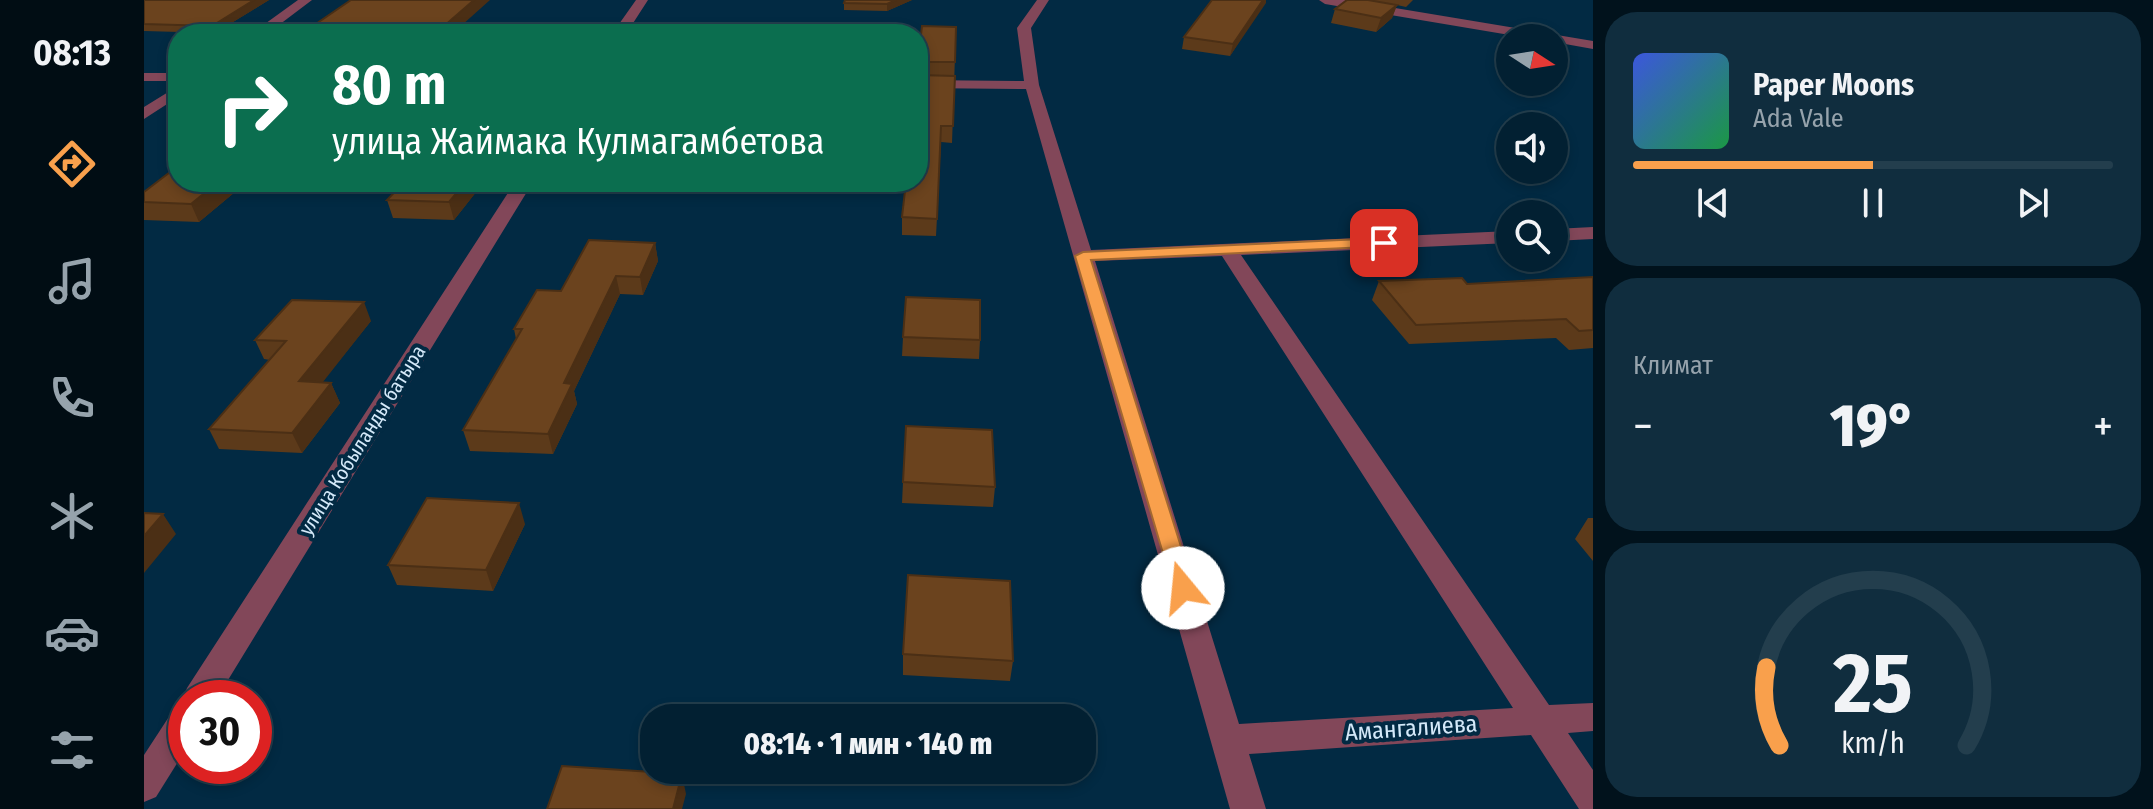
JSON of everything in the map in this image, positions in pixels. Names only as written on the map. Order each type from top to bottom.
[{"type":"street","points":[[272,24],[306,0]]},
{"type":"street","points":[[626,24],[642,0]]},
{"type":"street","points":[[1043,0],[1024,28],[1032,85],[1248,809]]},
{"type":"street","points":[[1325,0],[1496,28]]},
{"type":"street","points":[[1568,41],[1593,45]]},
{"type":"street","points":[[144,77],[168,77]]},
{"type":"street","points":[[928,84],[1032,85]]},
{"type":"street","points":[[144,114],[168,97]]},
{"type":"street","name":"улица Кобыланды батыра","points":[[210,680],[518,192]]},
{"type":"street","points":[[1568,234],[1593,233]]},
{"type":"street","points":[[1083,256],[1496,238]]},
{"type":"street","points":[[1227,249],[1593,800]]},
{"type":"street","name":"Амангалиева","points":[[1229,740],[1593,717]]},
{"type":"street","points":[[144,786],[168,748]]},
{"type":"building","points":[[144,0],[254,0],[215,24],[144,24]]},
{"type":"building","points":[[351,0],[474,0],[446,24],[316,24]]},
{"type":"building","points":[[845,0],[896,0],[887,4],[844,3]]},
{"type":"building","points":[[1212,0],[1263,0],[1233,44],[1184,37]]},
{"type":"building","points":[[1347,0],[1397,5],[1381,18],[1335,9]]},
{"type":"building","points":[[928,26],[956,27],[955,62],[928,62]]},
{"type":"building","points":[[928,75],[955,76],[953,126],[941,126],[937,219],[902,217],[905,192],[928,192]]},
{"type":"building","points":[[168,174],[168,192],[206,192],[191,204],[144,202],[144,192]]},
{"type":"building","points":[[395,192],[458,192],[449,202],[387,200]]},
{"type":"building","points":[[589,240],[655,243],[640,277],[616,276],[564,383],[572,384],[548,434],[463,430],[522,329],[514,329],[537,290],[561,291]]},
{"type":"building","points":[[1593,277],[1593,330],[1579,331],[1566,319],[1416,325],[1379,281],[1462,278],[1467,284]]},
{"type":"building","points":[[906,297],[980,300],[980,340],[903,337]]},
{"type":"building","points":[[292,300],[364,302],[299,381],[331,383],[292,433],[209,429],[286,341],[255,340]]},
{"type":"building","points":[[906,426],[992,430],[995,487],[903,482]]},
{"type":"building","points":[[427,498],[519,503],[486,570],[388,565]]},
{"type":"building","points":[[144,513],[163,514],[144,536]]},
{"type":"building","points":[[908,575],[1010,581],[1013,661],[903,654]]},
{"type":"building","points":[[562,766],[640,771],[640,784],[679,784],[673,809],[547,809]]},
{"type":"route","points":[[1183,588],[1083,256],[1384,243]]}]
